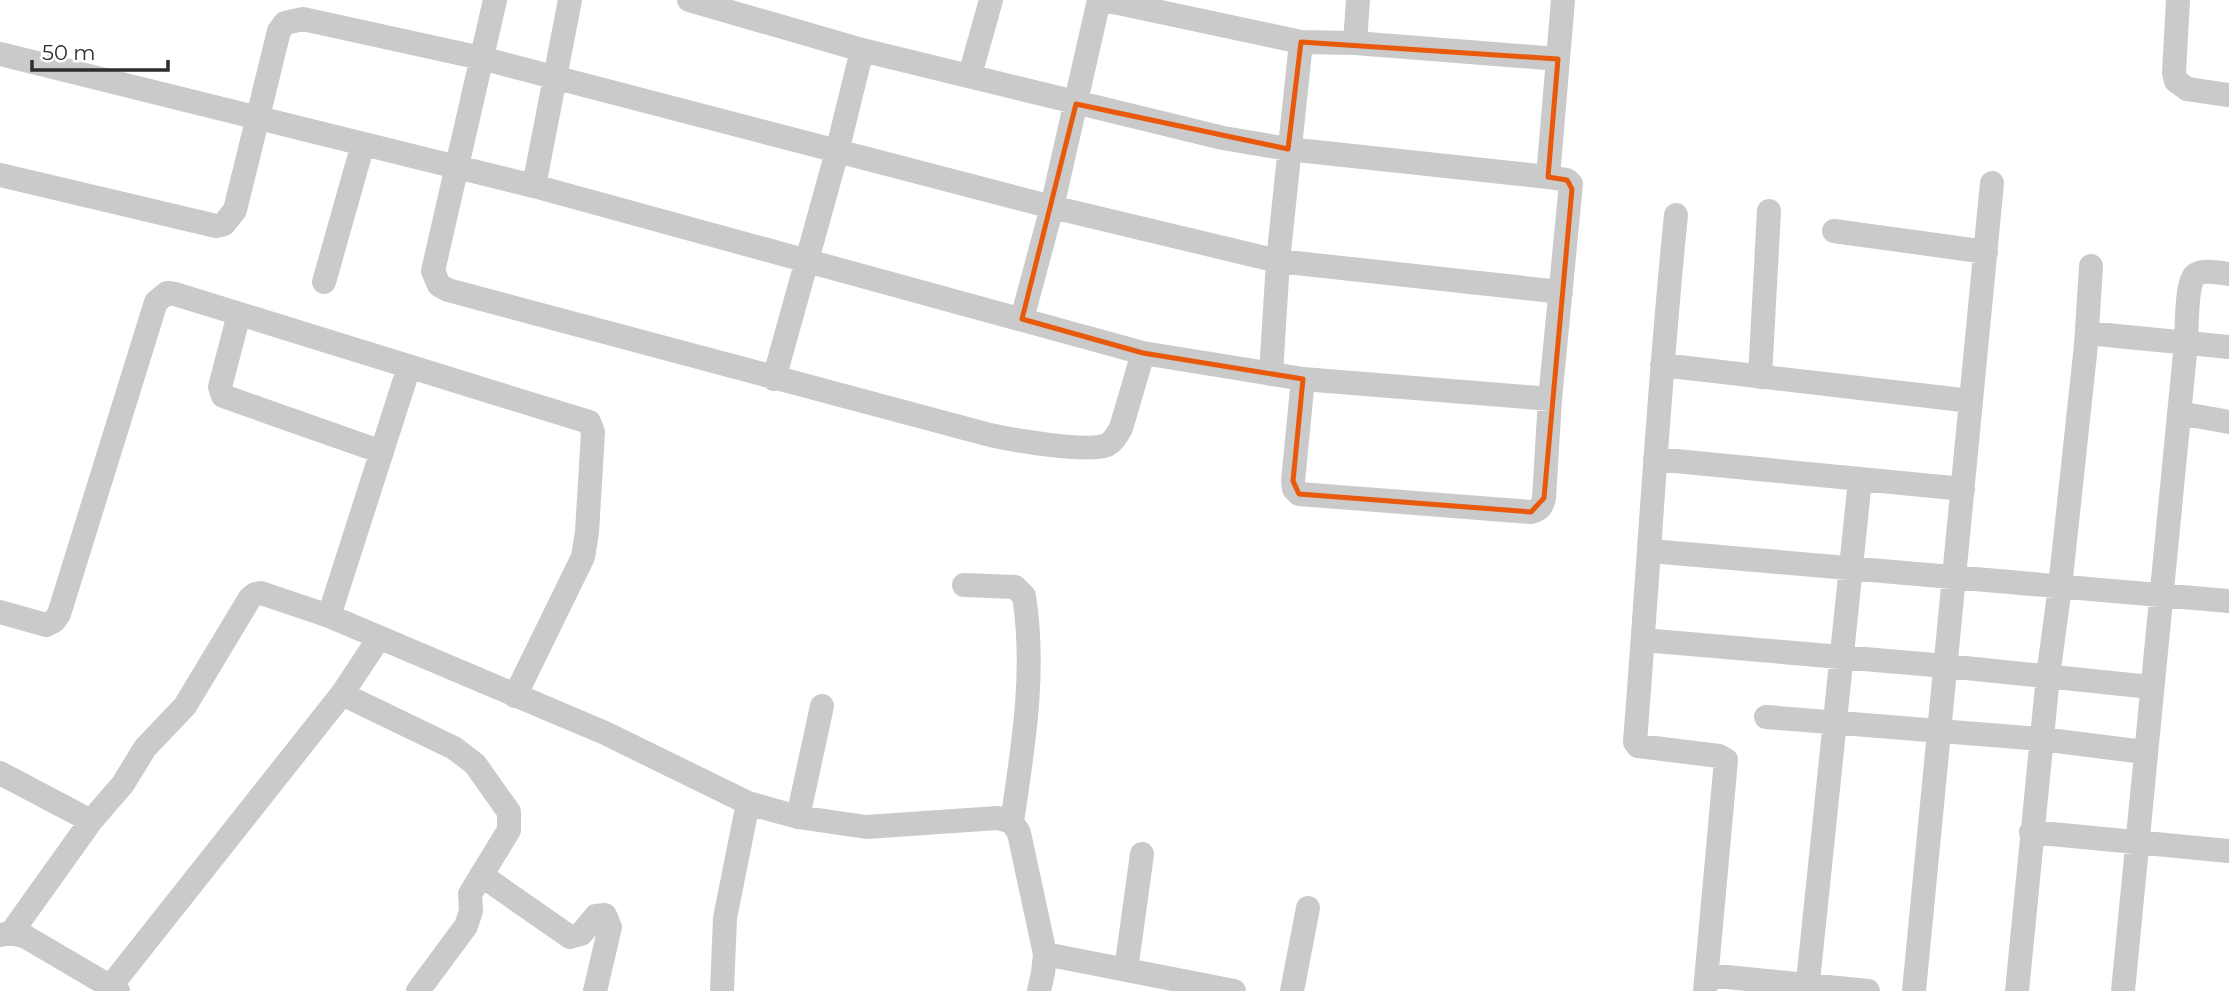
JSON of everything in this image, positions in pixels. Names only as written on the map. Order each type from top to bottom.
[{"type":"street","points":[[495,0],[433,271],[439,285],[449,290],[774,379],[1003,438],[1095,448],[1115,439],[1121,428],[1143,353]]},
{"type":"street","points":[[534,186],[570,0]]},
{"type":"street","points":[[689,0],[862,50],[1223,138],[1288,149],[1567,180],[1572,188],[1550,399],[1544,498],[1538,510],[1531,512],[1305,496],[1294,489],[1293,481],[1303,379]]},
{"type":"street","points":[[970,75],[991,0]]},
{"type":"street","points":[[1022,319],[1102,0],[1301,42],[1355,43],[1558,59]]},
{"type":"street","points":[[1355,43],[1358,0]]},
{"type":"street","points":[[1548,177],[1563,0]]},
{"type":"street","points":[[2178,0],[2174,73],[2176,81],[2187,89],[2229,95]]},
{"type":"street","points":[[0,175],[216,226],[225,224],[234,210],[279,31],[289,21],[303,19],[481,58],[1052,207],[1278,261],[1561,292]]},
{"type":"street","points":[[1271,374],[1288,149],[1301,42]]},
{"type":"street","points":[[774,379],[837,152],[862,50]]},
{"type":"street","points":[[0,54],[534,186],[1143,353],[1303,379],[1550,399]]},
{"type":"street","points":[[324,282],[363,144]]},
{"type":"street","points":[[1914,991],[1992,183]]},
{"type":"street","points":[[1760,377],[1769,211]]},
{"type":"street","points":[[1676,215],[1662,365],[1636,744],[1719,756],[1726,760],[1706,983],[1868,991]]},
{"type":"street","points":[[1834,231],[1986,252]]},
{"type":"street","points":[[2017,991],[2031,832],[2087,332],[2091,266]]},
{"type":"street","points":[[2123,991],[2144,752],[2192,280],[2198,274],[2207,272],[2229,274]]},
{"type":"street","points":[[0,612],[46,625],[54,621],[59,614],[156,302],[167,293],[175,294],[584,419],[592,426],[587,532],[583,557],[514,696]]},
{"type":"street","points":[[239,314],[220,387],[223,396],[382,452]]},
{"type":"street","points":[[2087,332],[2229,347]]},
{"type":"street","points":[[1662,365],[1971,401]]},
{"type":"street","points":[[329,616],[409,367]]},
{"type":"street","points":[[2179,413],[2229,422]]},
{"type":"street","points":[[1655,459],[1963,489]]},
{"type":"street","points":[[1808,988],[1860,480]]},
{"type":"street","points":[[1651,551],[2229,601]]},
{"type":"street","points":[[964,585],[1015,587],[1024,596],[1029,673],[1028,710],[1012,822],[1019,833],[1045,954],[1039,991]]},
{"type":"street","points":[[379,638],[342,694],[114,989],[26,937],[6,934],[91,821],[123,784],[145,748],[185,706],[250,598],[255,594],[267,595],[329,616],[605,733],[748,803],[798,817],[866,827],[998,818],[1012,822]]},
{"type":"street","points":[[1643,640],[2151,687]]},
{"type":"street","points":[[342,694],[454,748],[475,764],[504,803],[510,819],[509,830],[470,894],[471,911],[466,926],[418,991]]},
{"type":"street","points":[[798,817],[822,706]]},
{"type":"street","points":[[1766,718],[2041,739],[2144,752]]},
{"type":"street","points":[[0,773],[91,821]]},
{"type":"street","points":[[722,991],[725,918],[748,803]]},
{"type":"street","points":[[2031,832],[2229,851]]},
{"type":"street","points":[[1126,970],[1143,854]]},
{"type":"street","points":[[481,875],[570,937],[581,934],[596,916],[606,915],[610,927],[595,991]]},
{"type":"street","points":[[1292,991],[1308,908]]},
{"type":"street","points":[[1045,954],[1234,991]]},
{"type":"highlighted area","points":[[1301,42],[1558,59],[1548,177],[1567,180],[1572,189],[1544,498],[1531,512],[1299,494],[1293,481],[1303,379],[1143,353],[1022,319],[1076,104],[1288,149]]}]
